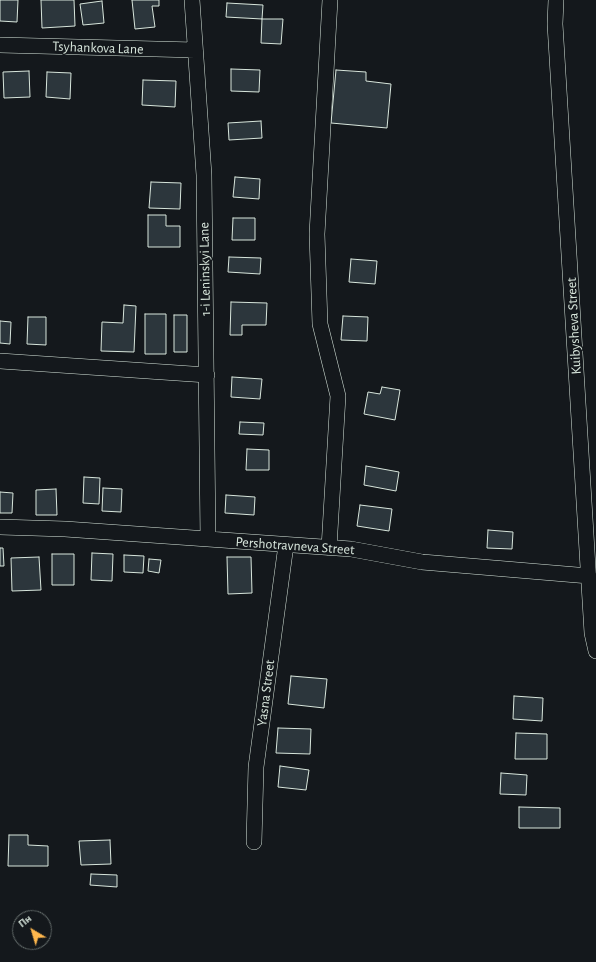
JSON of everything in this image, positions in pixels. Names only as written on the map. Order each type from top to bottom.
[{"type":"street","name":"1-i Leninskyi Lane","points":[[192,0],[204,175],[208,539]]},
{"type":"street","points":[[329,548],[338,396],[320,324],[317,234],[330,0]]},
{"type":"street","name":"Kuibysheva Street","points":[[556,0],[556,32],[589,576],[596,651]]},
{"type":"street","name":"Tsyhankova Lane","points":[[0,45],[195,50]]},
{"type":"street","points":[[0,361],[207,375]]},
{"type":"street","name":"Pershotravneva Street","points":[[0,527],[65,529],[286,546],[351,549],[422,562],[589,576]]},
{"type":"street","name":"Yasna Street","points":[[254,842],[256,767],[286,546]]},
{"type":"building","points":[[0,0],[18,0],[17,22],[0,21]]},
{"type":"building","points":[[41,0],[74,0],[75,26],[42,28]]},
{"type":"building","points":[[132,0],[159,0],[159,6],[152,6],[155,27],[135,29]]},
{"type":"building","points":[[102,1],[104,23],[83,25],[80,4]]},
{"type":"building","points":[[227,3],[263,5],[262,19],[226,17]]},
{"type":"building","points":[[262,19],[283,19],[281,44],[261,43]]},
{"type":"building","points":[[231,69],[260,70],[259,92],[231,91]]},
{"type":"building","points":[[336,70],[366,72],[366,81],[391,84],[387,128],[331,123]]},
{"type":"building","points":[[29,71],[30,97],[4,98],[3,72]]},
{"type":"building","points":[[47,72],[71,73],[70,99],[46,97]]},
{"type":"building","points":[[143,80],[176,81],[175,107],[142,105]]},
{"type":"building","points":[[261,121],[262,138],[229,140],[228,123]]},
{"type":"building","points":[[235,177],[260,179],[259,199],[233,197]]},
{"type":"building","points":[[151,182],[181,183],[180,209],[149,208]]},
{"type":"building","points":[[148,215],[166,215],[166,226],[180,226],[180,247],[148,247]]},
{"type":"building","points":[[233,218],[255,218],[255,240],[232,240]]},
{"type":"building","points":[[229,257],[261,258],[260,274],[228,272]]},
{"type":"building","points":[[351,259],[377,261],[375,284],[349,282]]},
{"type":"building","points":[[231,302],[267,303],[266,325],[242,325],[242,335],[230,335]]},
{"type":"building","points":[[124,305],[136,306],[134,352],[101,351],[102,322],[123,323]]},
{"type":"building","points":[[145,314],[166,314],[166,354],[145,354]]},
{"type":"building","points":[[174,315],[187,315],[187,352],[174,352]]},
{"type":"building","points":[[343,316],[368,317],[367,341],[341,340]]},
{"type":"building","points":[[28,317],[46,317],[46,345],[27,344]]},
{"type":"building","points":[[0,321],[11,322],[10,344],[0,343]]},
{"type":"building","points":[[232,377],[262,379],[260,399],[231,397]]},
{"type":"building","points":[[382,387],[400,390],[395,420],[364,414],[368,392],[380,394]]},
{"type":"building","points":[[240,422],[264,423],[263,435],[239,434]]},
{"type":"building","points":[[247,449],[269,450],[269,470],[246,470]]},
{"type":"building","points":[[366,466],[399,472],[396,491],[364,485]]},
{"type":"building","points":[[84,477],[100,478],[99,504],[83,503]]},
{"type":"building","points":[[103,488],[122,489],[121,512],[102,511]]},
{"type":"building","points":[[56,489],[57,515],[36,515],[36,490]]},
{"type":"building","points":[[0,492],[13,493],[12,513],[0,513]]},
{"type":"building","points":[[226,495],[255,497],[254,515],[225,513]]},
{"type":"building","points":[[360,505],[392,509],[389,531],[357,526]]},
{"type":"building","points":[[488,530],[513,532],[512,549],[487,548]]},
{"type":"building","points":[[0,548],[3,548],[4,566],[0,566]]},
{"type":"building","points":[[92,553],[113,554],[112,581],[91,580]]},
{"type":"building","points":[[52,554],[74,554],[74,585],[52,585]]},
{"type":"building","points":[[124,555],[144,556],[143,573],[124,572]]},
{"type":"building","points":[[39,557],[41,590],[12,591],[11,558]]},
{"type":"building","points":[[227,557],[251,557],[252,593],[228,594]]},
{"type":"building","points":[[149,559],[161,560],[159,573],[148,571]]},
{"type":"building","points":[[291,676],[327,679],[324,708],[288,704]]},
{"type":"building","points":[[514,696],[543,698],[542,721],[513,719]]},
{"type":"building","points":[[278,728],[311,729],[310,754],[276,753]]},
{"type":"building","points":[[516,733],[547,734],[547,759],[515,759]]},
{"type":"building","points":[[280,766],[309,770],[306,790],[278,787]]},
{"type":"building","points":[[501,773],[527,775],[526,795],[500,794]]},
{"type":"building","points":[[519,807],[560,808],[560,828],[519,828]]},
{"type":"building","points":[[9,835],[28,835],[28,845],[48,846],[48,866],[8,866]]},
{"type":"building","points":[[110,840],[111,864],[81,865],[79,841]]},
{"type":"building","points":[[91,874],[117,875],[117,887],[90,885]]}]
